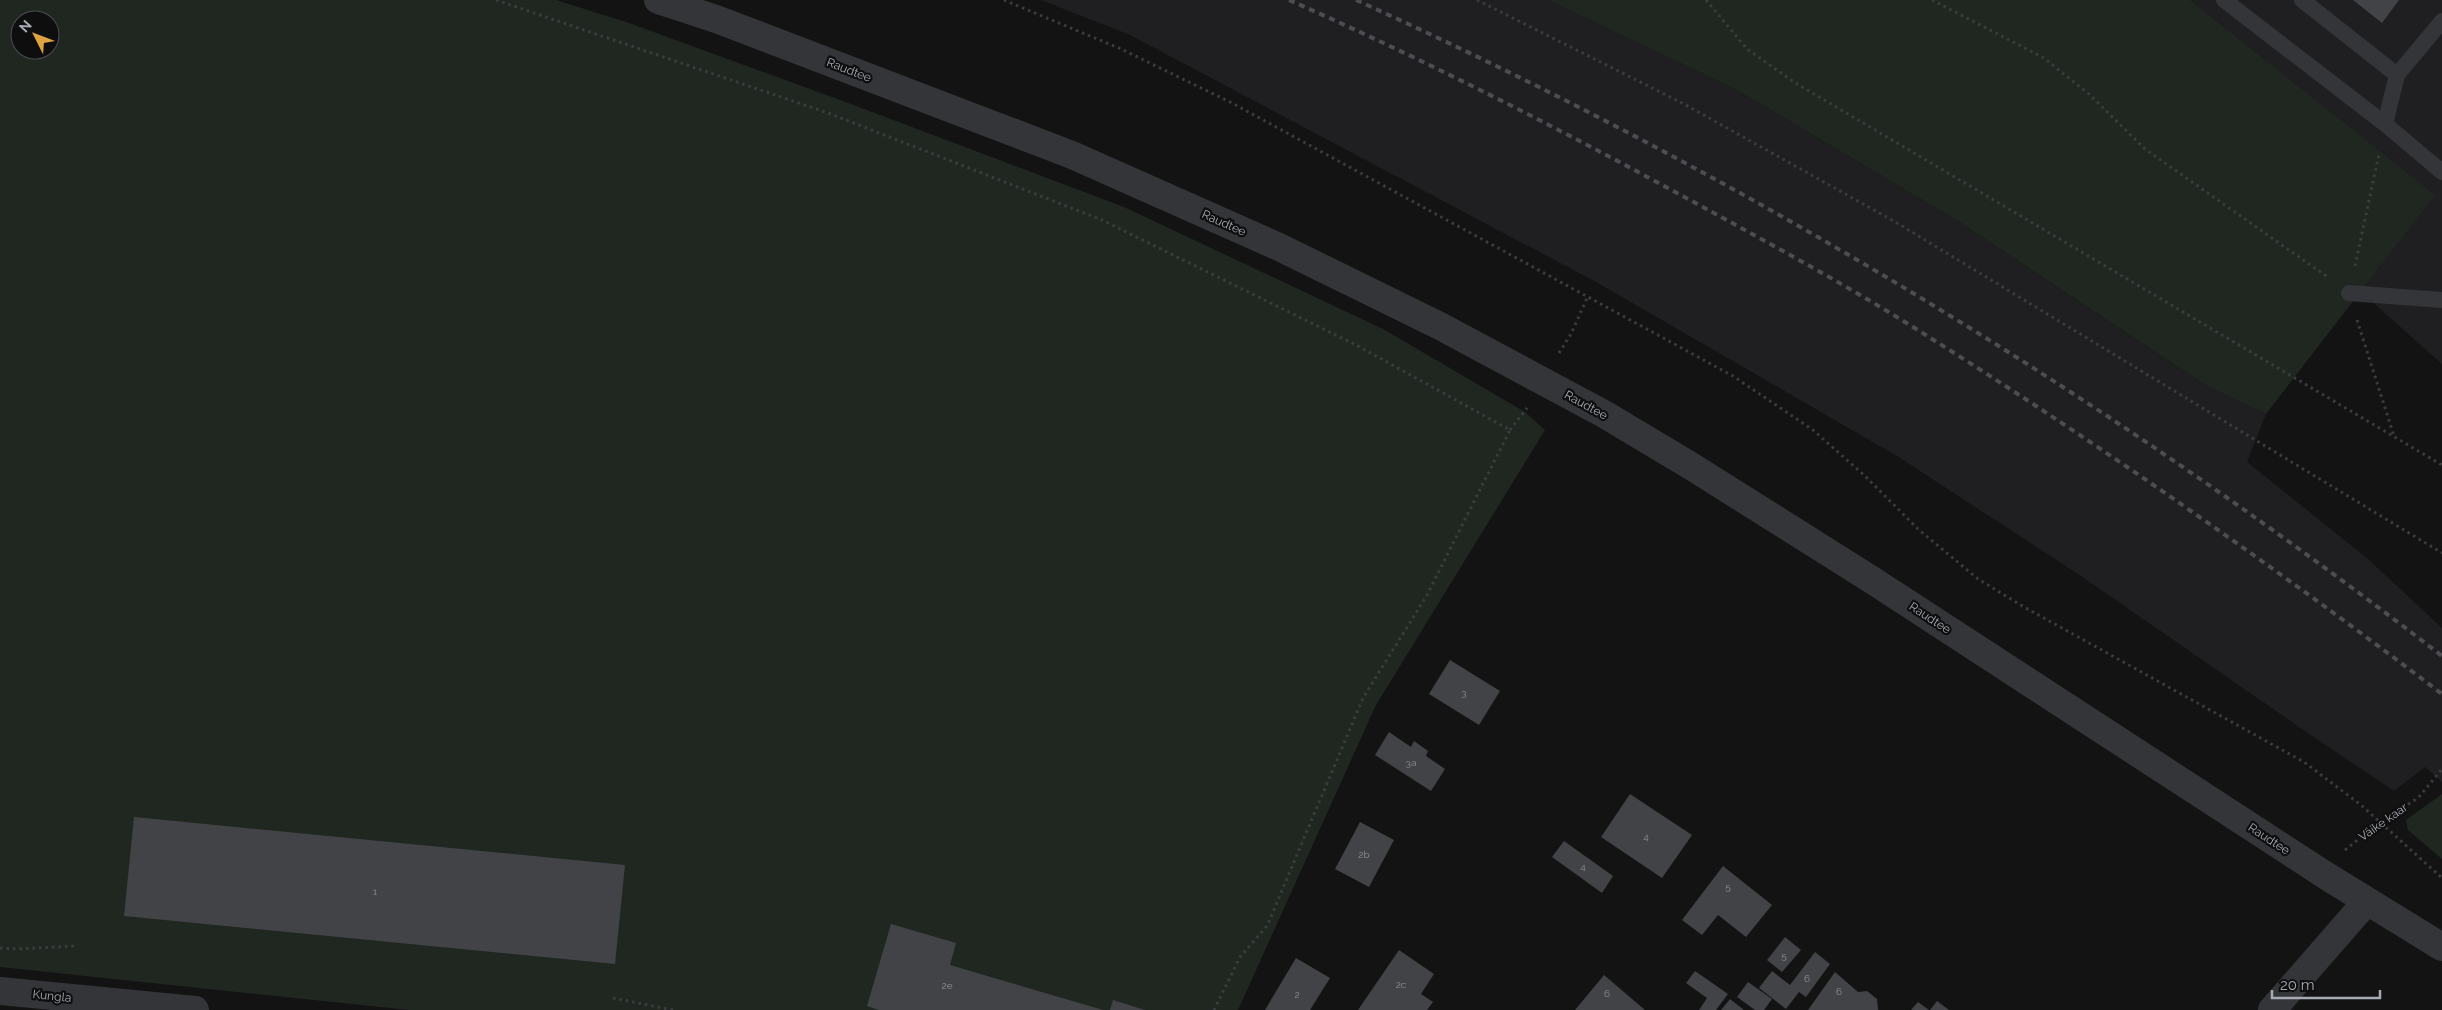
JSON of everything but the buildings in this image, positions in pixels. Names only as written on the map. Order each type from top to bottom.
[{"type":"street","name":"Raudtee","points":[[658,0],[716,19],[1072,155],[1279,247],[1440,326],[1604,414],[1691,466],[1872,580],[2325,875],[2442,947]]},
{"type":"street","points":[[2272,1010],[2367,901]]},
{"type":"street","name":"Kungla","points":[[0,991],[194,1010]]},
{"type":"lane","points":[[2224,0],[2385,124],[2442,172]]},
{"type":"lane","points":[[2302,0],[2398,75]]},
{"type":"lane","points":[[2385,124],[2398,75],[2442,21]]},
{"type":"lane","points":[[2349,293],[2442,300]]},
{"type":"path","points":[[496,0],[828,113],[1102,220],[1358,346],[1510,430]]},
{"type":"path","points":[[1004,0],[1120,49],[1232,103],[1733,376],[1813,430],[1865,476],[1918,529],[1978,579],[2024,607],[2304,762],[2380,822],[2442,878]]},
{"type":"path","points":[[1477,0],[1684,104],[1892,220],[2442,553]]},
{"type":"path","points":[[1706,0],[1748,50],[1794,82],[2442,465]]},
{"type":"path","points":[[1932,0],[2044,58],[2090,95],[2145,149],[2349,293]]},
{"type":"path","points":[[1214,1010],[1240,958],[1267,926],[1363,698],[1428,595],[1510,430],[1525,412]]},
{"type":"path","name":"Väike kaar","points":[[2325,875],[2346,849],[2380,822],[2418,798],[2442,769]]},
{"type":"path","points":[[0,948],[76,946]]},
{"type":"path","points":[[613,998],[673,1010]]},
{"type":"shaded area","points":[[0,0],[556,0],[629,23],[1124,207],[1383,329],[1525,412],[1545,430],[1376,705],[1238,1010],[409,1010],[0,967]]},
{"type":"shaded area","points":[[1041,0],[1548,0],[1737,90],[1958,221],[2207,386],[2266,414],[2247,462],[2368,559],[2442,628],[2442,782],[2425,767],[2394,791],[2081,576],[1897,456],[1596,282],[1130,35]]},
{"type":"shaded area","points":[[1548,0],[2190,0],[2435,195],[2266,414],[2207,386],[1958,221],[1737,90]]},
{"type":"shaded area","points":[[2190,0],[2442,0],[2442,364],[2360,291],[2434,195]]},
{"type":"shaded area","points":[[2442,794],[2442,859],[2408,830],[2406,820]]},
{"type":"railway","points":[[1289,0],[1485,92],[1677,193],[1884,309],[1981,370],[2182,504],[2442,694]]},
{"type":"railway","points":[[1356,0],[1500,68],[1642,140],[1781,216],[1918,296],[2053,381],[2185,469],[2315,561],[2442,656]]}]
